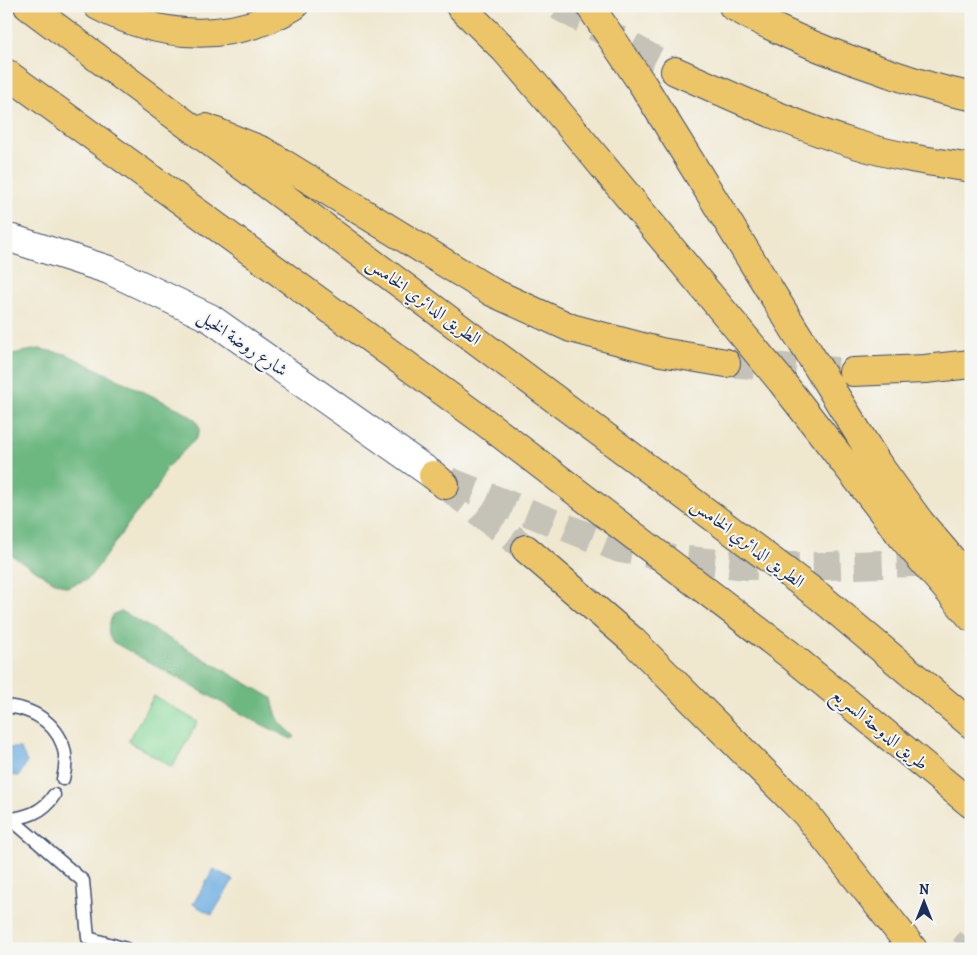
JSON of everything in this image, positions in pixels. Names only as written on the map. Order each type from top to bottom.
[{"type":"main road","name":"الطريق الدائري الخامس","points":[[28,6],[819,596],[971,724]]},
{"type":"main road","points":[[98,6],[118,17],[151,28],[184,32],[218,32],[252,25],[283,13],[294,6]]},
{"type":"main road","points":[[460,6],[505,50],[554,107],[781,381],[903,538],[971,617]]},
{"type":"main road","points":[[590,6],[643,85],[877,463],[920,522],[971,582]]},
{"type":"main road","points":[[733,6],[802,40],[854,62],[907,80],[971,96]]},
{"type":"main road","points":[[675,71],[798,125],[848,142],[916,159],[971,168]]},
{"type":"main road","name":"طريق الدوحة السريع","points":[[6,73],[482,420],[789,654],[971,804]]},
{"type":"main road","points":[[169,113],[263,151],[492,292],[571,328],[661,352],[726,363]]},
{"type":"main road","points":[[853,372],[925,369],[971,364]]},
{"type":"main road","points":[[526,549],[632,640],[806,814],[913,949]]},
{"type":"street","name":"شارع روضة الخيل","points":[[6,239],[13,239],[109,270],[210,318],[442,480]]},
{"type":"lane","points":[[6,706],[36,713],[50,724],[60,738],[65,754],[63,779]]},
{"type":"lane","points":[[8,819],[21,818],[37,812],[54,796]]},
{"type":"lane","points":[[8,819],[82,881],[88,938],[126,949]]},
{"type":"green space","points":[[39,349],[66,354],[181,410],[196,420],[200,429],[197,438],[166,468],[156,490],[134,516],[88,579],[67,587],[53,581],[6,552],[6,355]]},
{"type":"green space","points":[[123,612],[272,698],[279,719],[284,727],[295,737],[291,739],[251,719],[113,642],[108,632],[109,625],[113,614]]},
{"type":"green space","points":[[154,696],[198,722],[172,767],[128,741]]},
{"type":"water","points":[[6,748],[20,748],[27,762],[19,776],[6,775]]},
{"type":"water","points":[[214,869],[233,880],[212,915],[193,904]]},
{"type":"tunnel","points":[[558,6],[675,71]]},
{"type":"tunnel","points":[[726,363],[853,372]]},
{"type":"tunnel","points":[[449,481],[620,549],[678,559],[747,566],[828,566],[943,562]]},
{"type":"tunnel","points":[[445,485],[526,549]]},
{"type":"tunnel","points":[[964,949],[971,940]]}]
